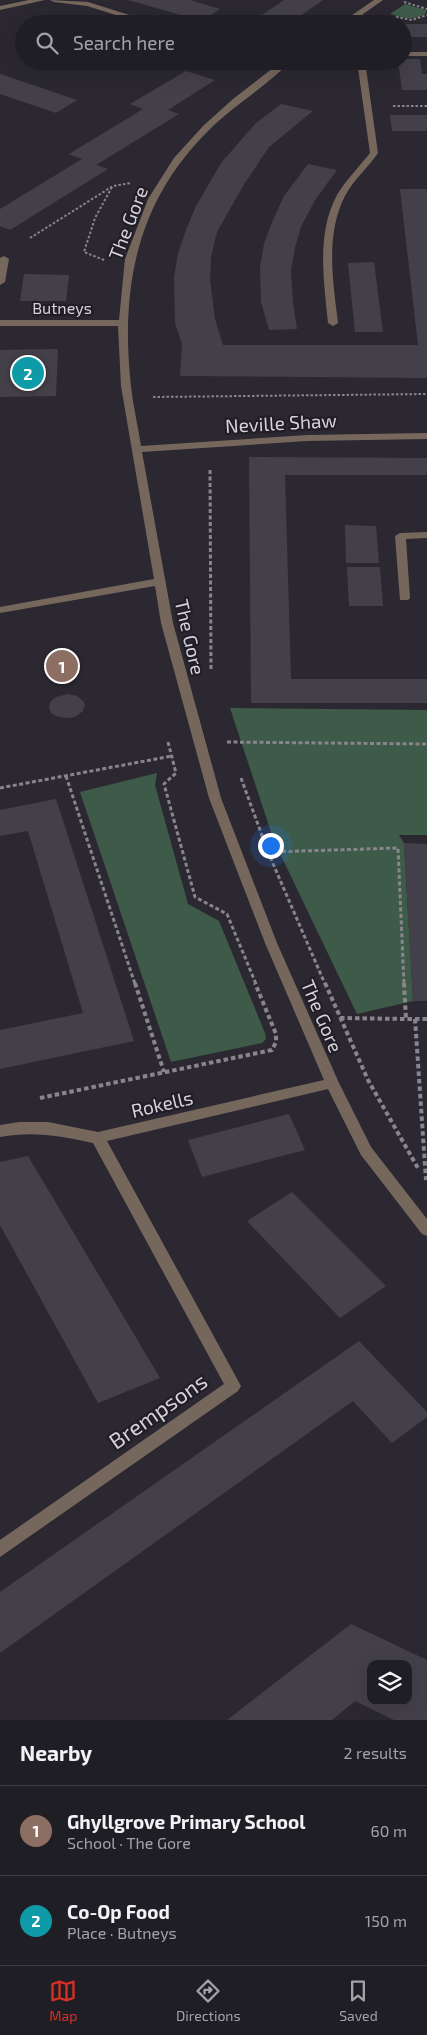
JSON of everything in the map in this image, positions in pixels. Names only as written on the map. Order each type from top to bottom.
[{"type":"street","points":[[0,8],[41,0]]},
{"type":"street","points":[[54,0],[88,4],[124,15]]},
{"type":"street","points":[[356,15],[378,0]]},
{"type":"street","points":[[412,54],[427,54]]},
{"type":"street","name":"The Gore","points":[[273,70],[206,128],[177,160],[152,199],[130,259],[123,323],[126,386],[159,582],[182,682],[215,798],[271,943],[332,1083],[366,1152],[427,1230]]},
{"type":"street","points":[[334,323],[328,270],[330,232],[334,214],[340,197],[374,153],[362,70]]},
{"type":"street","points":[[0,282],[4,259]]},
{"type":"street","name":"Butneys","points":[[0,323],[123,323]]},
{"type":"street","name":"Neville Shaw","points":[[138,449],[307,438],[427,436]]},
{"type":"street","points":[[404,598],[400,536],[427,535]]},
{"type":"street","points":[[0,610],[159,582]]},
{"type":"street","name":"Rokells","points":[[0,1132],[19,1128],[48,1128],[98,1138],[332,1083]]},
{"type":"street","name":"Brempsons","points":[[0,1548],[233,1386],[98,1138]]},
{"type":"path","points":[[402,1],[427,9]]},
{"type":"path","points":[[412,22],[427,15]]},
{"type":"path","points":[[109,262],[84,252],[88,233],[99,207],[113,186]]},
{"type":"path","points":[[147,397],[427,394]]},
{"type":"path","points":[[206,666],[210,675],[210,461]]},
{"type":"path","points":[[224,733],[231,752]]},
{"type":"path","points":[[38,1098],[272,1050],[276,1042],[276,1034],[227,914],[195,897],[164,784],[176,773],[167,737]]},
{"type":"path","points":[[227,742],[427,744]]},
{"type":"path","points":[[0,788],[172,756]]},
{"type":"path","points":[[238,770],[269,852],[368,1080],[427,1182]]},
{"type":"path","points":[[66,776],[164,1072]]},
{"type":"path","points":[[269,852],[398,848],[406,1019]]},
{"type":"path","points":[[340,1018],[427,1019]]},
{"type":"path","points":[[415,1018],[427,1182]]},
{"type":"green space","points":[[405,4],[426,10],[426,13],[417,18],[412,18],[412,15],[390,14]]},
{"type":"green space","points":[[230,708],[427,710],[427,835],[399,835],[404,843],[413,1001],[357,1014],[274,841]]},
{"type":"green space","points":[[157,773],[155,785],[188,904],[219,921],[265,1033],[266,1039],[262,1043],[171,1062],[80,792]]},
{"type":"building","points":[[128,0],[190,0],[220,9],[211,15],[181,15]]},
{"type":"building","points":[[284,0],[323,0],[302,15],[262,15]]},
{"type":"building","points":[[412,24],[427,24],[427,37],[412,37]]},
{"type":"building","points":[[412,59],[420,59],[422,74],[427,74],[427,90],[402,90],[399,70],[412,70]]},
{"type":"building","points":[[186,71],[215,80],[168,110],[179,114],[96,165],[108,169],[10,230],[0,226],[0,209],[82,159],[69,154],[143,109],[130,104]]},
{"type":"building","points":[[0,74],[77,100],[56,113],[0,94]]},
{"type":"building","points":[[281,104],[313,111],[269,147],[243,186],[217,232],[211,257],[210,279],[215,319],[223,345],[418,345],[400,189],[427,189],[427,378],[180,376],[182,344],[175,323],[174,278],[178,253],[186,230],[196,206],[221,163],[256,123]]},
{"type":"building","points":[[390,115],[427,115],[427,131],[392,131]]},
{"type":"building","points":[[308,164],[337,170],[315,200],[301,227],[295,248],[291,270],[297,329],[269,330],[261,302],[260,267],[264,244],[284,196]]},
{"type":"building","points":[[374,262],[383,332],[355,332],[348,263]]},
{"type":"building","points":[[24,274],[69,275],[66,301],[20,301]]},
{"type":"building","points":[[58,349],[56,396],[0,397],[0,350]]},
{"type":"building","points":[[249,457],[427,458],[427,475],[285,475],[291,679],[427,679],[427,703],[251,703]]},
{"type":"building","points":[[345,525],[376,526],[379,563],[346,563]]},
{"type":"building","points":[[347,567],[380,567],[383,606],[349,606]]},
{"type":"building","points":[[68,694],[77,696],[83,701],[85,704],[83,711],[75,717],[68,718],[52,714],[49,708],[50,702],[56,697]]},
{"type":"building","points":[[56,799],[134,1041],[0,1069],[0,1030],[83,1013],[28,831],[0,836],[0,810]]},
{"type":"building","points":[[404,843],[427,844],[427,1001],[413,1001]]},
{"type":"building","points":[[289,1114],[305,1150],[202,1177],[188,1140]]},
{"type":"building","points":[[28,1156],[160,1378],[98,1403],[0,1225],[0,1162]]},
{"type":"building","points":[[292,1192],[386,1286],[340,1318],[247,1221]]},
{"type":"building","points":[[359,1341],[427,1412],[427,1417],[392,1443],[353,1401],[0,1653],[0,1592]]},
{"type":"building","points":[[351,1624],[427,1660],[427,1720],[394,1720],[355,1701],[332,1720],[227,1720]]},
{"type":"place","name":"Co-Op Food","points":[[28,373]]},
{"type":"place","name":"Ghyllgrove Primary School","points":[[62,666]]}]
